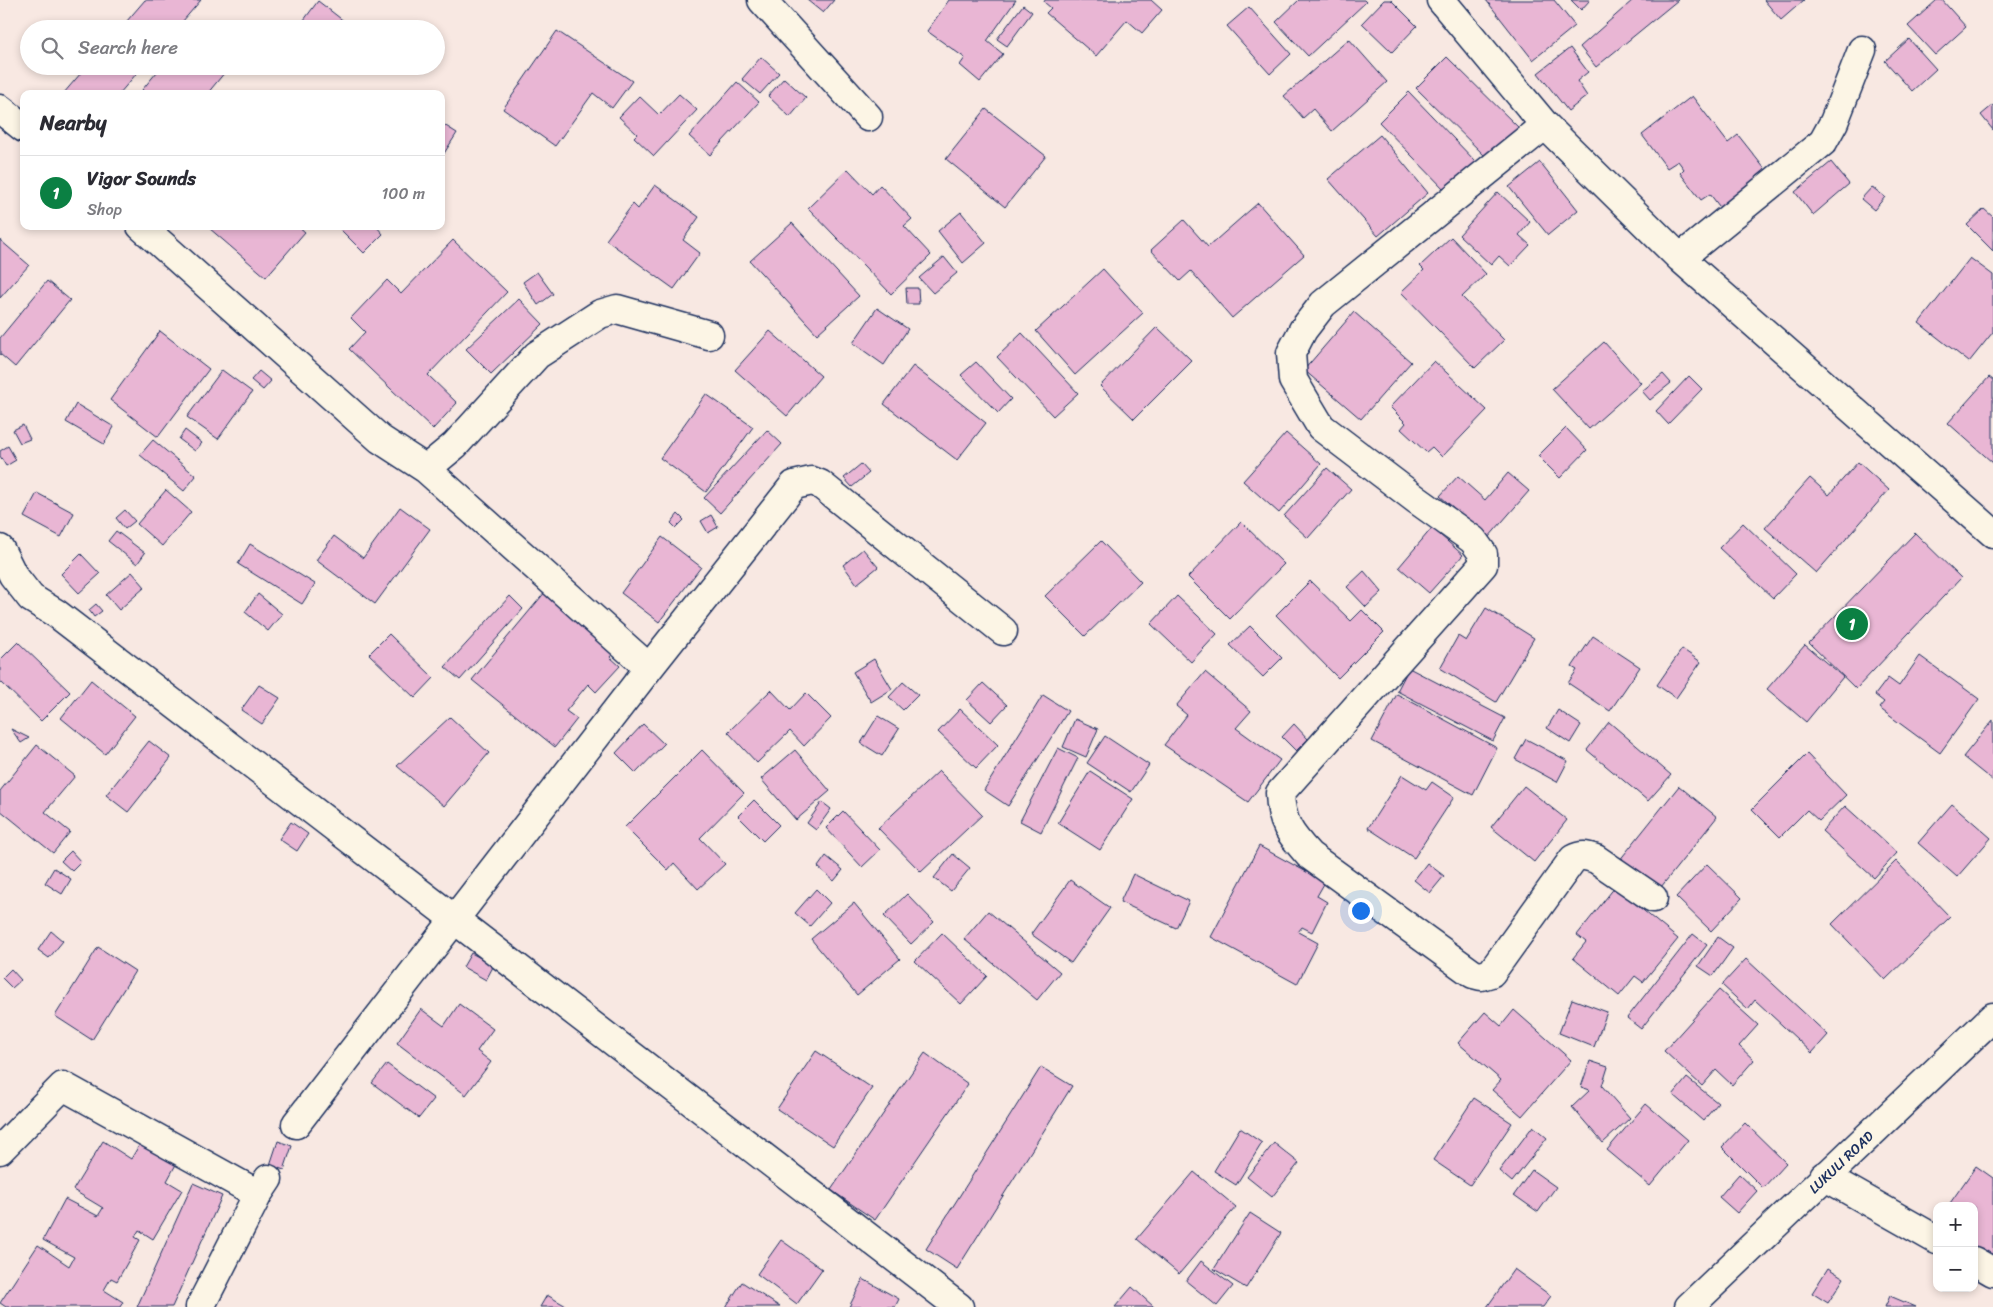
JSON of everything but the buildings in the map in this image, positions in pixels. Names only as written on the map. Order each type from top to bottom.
[{"type":"street","points":[[762,0],[868,117]]},
{"type":"street","points":[[1441,0],[1546,125],[1680,258],[1990,525]]},
{"type":"street","points":[[1680,258],[1822,142],[1834,122],[1862,50]]},
{"type":"street","points":[[0,109],[20,125]]},
{"type":"street","points":[[1546,125],[1323,304],[1303,330],[1291,352],[1293,380],[1321,427],[1473,540],[1483,554],[1483,564],[1280,794],[1280,810],[1294,838],[1310,855],[1473,974],[1481,976],[1491,973],[1573,859],[1579,856],[1587,855],[1596,859],[1653,898]]},
{"type":"street","points":[[146,230],[380,439],[426,469],[649,668]]},
{"type":"street","points":[[426,469],[454,445],[537,355],[600,314],[618,309],[709,335]]},
{"type":"street","points":[[296,1124],[649,668],[794,485],[812,481],[828,490],[1003,631]]},
{"type":"street","points":[[0,549],[13,575],[30,598],[57,614],[959,1307]]},
{"type":"street","name":"LUKULI ROAD","points":[[1689,1307],[1824,1176],[1993,1017]]},
{"type":"street","points":[[0,1150],[63,1086],[263,1186],[200,1307]]},
{"type":"street","points":[[1824,1176],[1933,1238]]},
{"type":"street","points":[[1978,1263],[1993,1272]]},
{"type":"place","name":"Vigor Sounds","points":[[1852,624]]}]
